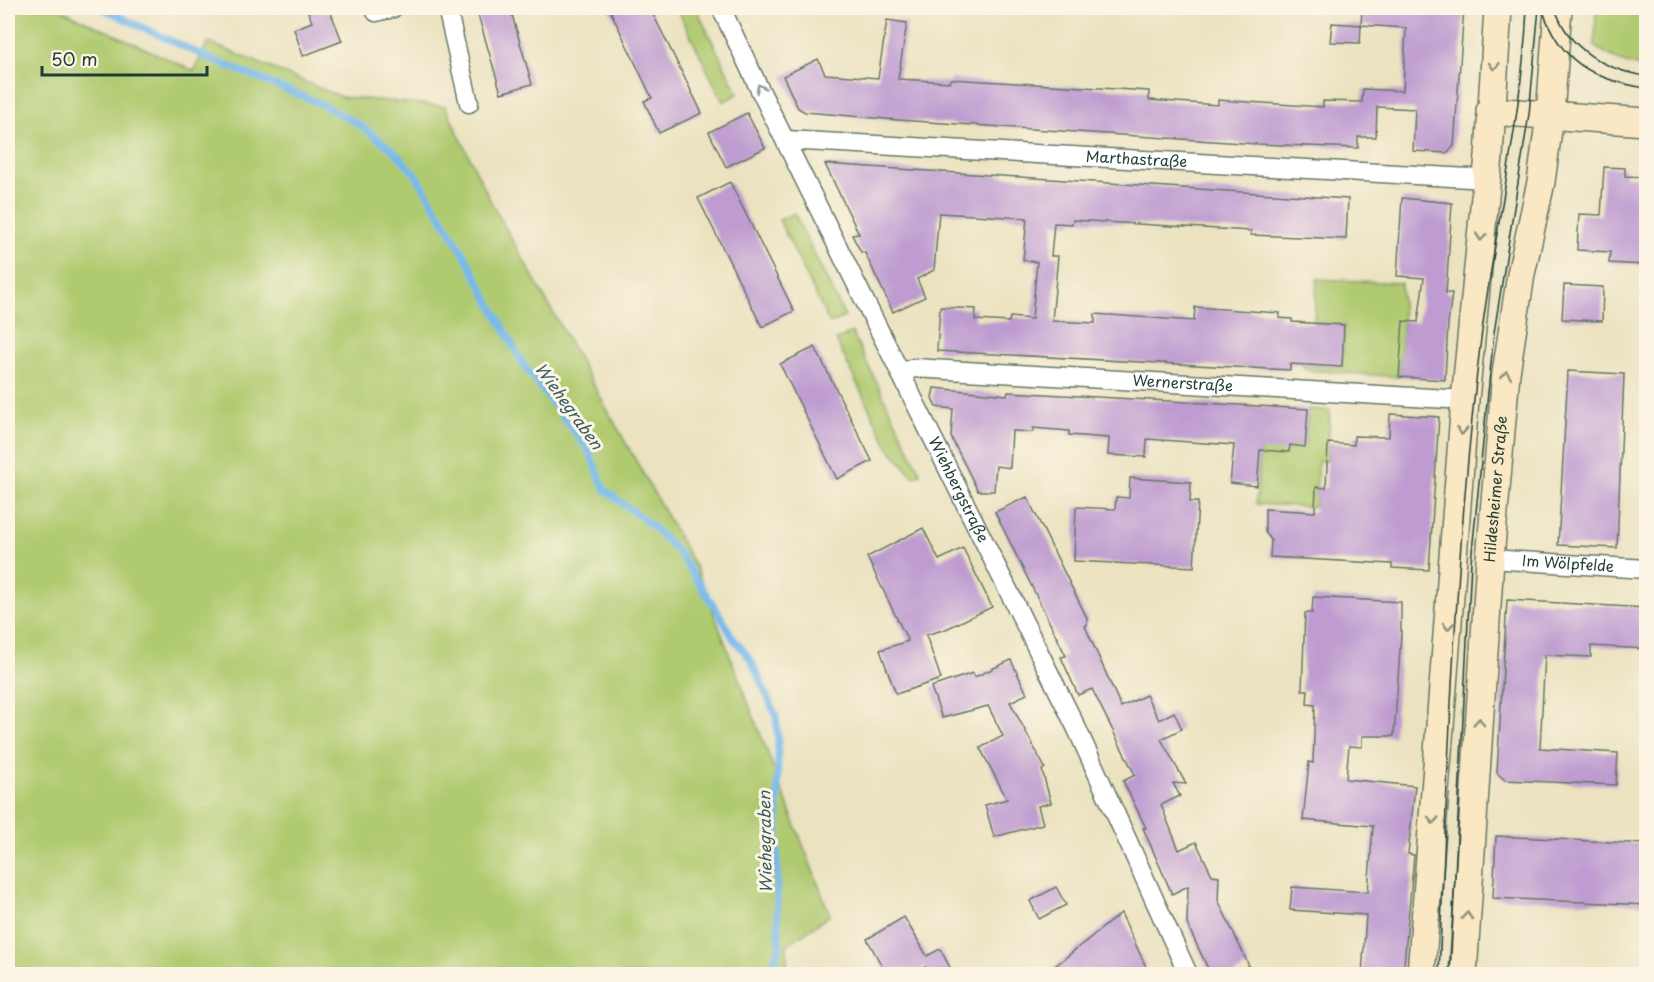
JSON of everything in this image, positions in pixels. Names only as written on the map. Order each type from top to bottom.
[{"type":"main road","points":[[1421,975],[1465,400],[1487,179],[1498,8]]},
{"type":"main road","name":"Hildesheimer Straße","points":[[1464,975],[1490,559],[1506,374],[1521,274],[1541,182],[1550,116],[1558,8]]},
{"type":"main road","points":[[1490,111],[1647,122]]},
{"type":"street","points":[[377,8],[376,12],[393,8]]},
{"type":"street","points":[[447,8],[469,103]]},
{"type":"street","name":"Wiehbergstraße","points":[[721,8],[1077,729],[1188,975]]},
{"type":"street","name":"Marthastraße","points":[[786,140],[1487,179]]},
{"type":"street","name":"Wernerstraße","points":[[900,373],[914,368],[1465,400]]},
{"type":"street","name":"Im Wölpfelde","points":[[1490,559],[1647,569]]},
{"type":"green space","points":[[8,8],[57,8],[194,71],[208,42],[341,97],[445,106],[490,200],[697,570],[830,915],[787,945],[787,974],[8,974]]},
{"type":"green space","points":[[677,8],[696,8],[738,94],[723,102]]},
{"type":"green space","points":[[1596,8],[1646,8],[1646,69],[1620,61],[1595,47]]},
{"type":"green space","points":[[794,213],[845,317],[830,324],[779,220]]},
{"type":"green space","points":[[1317,279],[1401,283],[1403,321],[1399,377],[1306,370],[1302,365],[1342,367],[1344,325],[1314,323]]},
{"type":"green space","points":[[852,332],[921,474],[914,477],[888,447],[836,340]]},
{"type":"green space","points":[[1308,409],[1330,411],[1327,461],[1318,461],[1315,507],[1256,504],[1260,453],[1256,443],[1305,446]]},
{"type":"building","points":[[307,8],[329,8],[342,41],[303,56],[294,29],[312,22]]},
{"type":"building","points":[[476,8],[510,8],[532,84],[501,93]]},
{"type":"building","points":[[609,8],[650,8],[702,113],[659,133],[644,101],[652,98]]},
{"type":"building","points":[[1362,8],[1420,11],[1420,8],[1464,8],[1454,146],[1447,153],[1413,151],[1415,109],[1377,107],[1376,137],[1358,137],[1358,148],[1257,144],[805,112],[798,108],[783,76],[818,59],[825,74],[878,78],[887,20],[907,23],[898,79],[950,82],[950,79],[1149,91],[1149,100],[1218,105],[1218,100],[1323,107],[1323,101],[1362,102],[1363,89],[1403,91],[1406,28],[1361,25]]},
{"type":"building","points":[[1332,23],[1361,25],[1360,43],[1330,42]]},
{"type":"building","points":[[747,113],[765,148],[726,167],[709,132]]},
{"type":"building","points":[[825,164],[1348,199],[1346,239],[1251,235],[1251,231],[1073,220],[1072,224],[1054,223],[1051,256],[1058,256],[1052,321],[1095,323],[1095,314],[1194,321],[1195,307],[1280,313],[1279,318],[1292,319],[1292,322],[1344,325],[1342,367],[1290,364],[1290,370],[937,351],[940,307],[976,309],[975,320],[1009,322],[1010,317],[1032,319],[1037,262],[1023,260],[1027,218],[939,213],[934,270],[917,279],[925,297],[893,312],[865,253],[861,252],[852,235],[859,234]]},
{"type":"building","points":[[1604,167],[1625,168],[1625,176],[1642,177],[1640,210],[1647,211],[1645,265],[1609,263],[1610,252],[1577,250],[1579,214],[1601,215]]},
{"type":"building","points":[[730,182],[794,311],[762,327],[698,198]]},
{"type":"building","points":[[1402,198],[1452,203],[1446,293],[1452,293],[1445,380],[1399,377],[1403,321],[1418,322],[1424,278],[1397,276]]},
{"type":"building","points":[[1564,285],[1603,287],[1602,321],[1562,319]]},
{"type":"building","points":[[815,347],[872,461],[837,479],[780,364]]},
{"type":"building","points":[[1568,371],[1624,374],[1617,548],[1558,545]]},
{"type":"building","points":[[934,388],[1007,395],[1008,392],[1308,409],[1305,447],[1290,445],[1289,452],[1260,450],[1257,486],[1230,483],[1234,445],[1147,439],[1146,457],[1108,455],[1109,438],[1069,435],[1069,431],[1033,428],[1033,432],[1012,431],[1010,468],[996,466],[994,491],[978,491],[951,437],[953,409],[936,407],[932,398]]},
{"type":"building","points":[[1390,414],[1439,417],[1429,570],[1392,568],[1392,564],[1270,557],[1271,540],[1265,532],[1265,509],[1315,512],[1316,487],[1326,488],[1328,443],[1354,445],[1354,436],[1389,437]]},
{"type":"building","points":[[1130,478],[1191,482],[1190,502],[1198,502],[1194,567],[1074,561],[1076,507],[1115,509],[1116,497],[1129,498]]},
{"type":"building","points":[[1027,497],[1087,618],[1085,626],[1121,707],[1146,695],[1159,720],[1174,712],[1182,729],[1161,739],[1186,784],[1173,783],[1180,796],[1161,805],[1179,850],[1196,842],[1212,875],[1219,876],[1218,900],[1249,966],[1232,975],[1211,975],[1187,924],[1188,886],[1172,894],[1143,828],[1146,828],[1123,781],[1135,775],[1092,689],[1078,695],[1061,657],[1066,656],[995,512]]},
{"type":"building","points":[[923,528],[939,560],[963,548],[992,607],[946,629],[926,635],[941,679],[896,694],[880,650],[908,641],[867,557]]},
{"type":"building","points":[[1313,597],[1401,602],[1394,736],[1362,736],[1362,747],[1349,746],[1346,779],[1415,786],[1408,854],[1414,855],[1403,975],[1362,975],[1366,915],[1290,910],[1292,887],[1368,892],[1373,826],[1303,820],[1309,762],[1313,763],[1315,705],[1307,704],[1308,690],[1302,690],[1305,613],[1312,613]]},
{"type":"building","points":[[1507,600],[1647,608],[1647,649],[1591,646],[1591,657],[1545,655],[1540,748],[1618,753],[1616,785],[1505,780],[1497,773]]},
{"type":"building","points":[[1011,660],[1027,694],[1010,702],[1045,768],[1042,770],[1051,803],[1038,806],[1043,824],[994,837],[985,805],[1007,799],[980,748],[1003,736],[988,706],[942,718],[931,687],[973,673],[975,677]]},
{"type":"building","points":[[1496,836],[1647,844],[1647,905],[1493,898]]},
{"type":"building","points":[[1056,887],[1066,905],[1039,919],[1030,901]]},
{"type":"building","points":[[1121,913],[1146,967],[1135,975],[1044,975]]},
{"type":"building","points":[[904,917],[927,956],[940,949],[954,975],[929,975],[925,967],[911,975],[887,975],[867,939]]},
{"type":"waterway","name":"Wiehegraben","points":[[101,8],[206,57],[319,103],[360,125],[394,151],[416,175],[464,254],[524,366],[589,451],[605,490],[651,525],[678,552],[733,638],[751,660],[776,716],[778,741],[777,910],[780,946],[769,974]]},
{"type":"tram line","points":[[1439,974],[1454,652],[1465,492],[1482,331],[1520,89],[1527,8]]},
{"type":"tram line","points":[[1450,974],[1471,562],[1494,333],[1529,114],[1539,8]]},
{"type":"tram line","points":[[1542,8],[1558,42],[1580,65],[1610,80],[1646,88]]},
{"type":"tram line","points":[[1555,8],[1569,35],[1590,55],[1616,69],[1646,76]]}]
